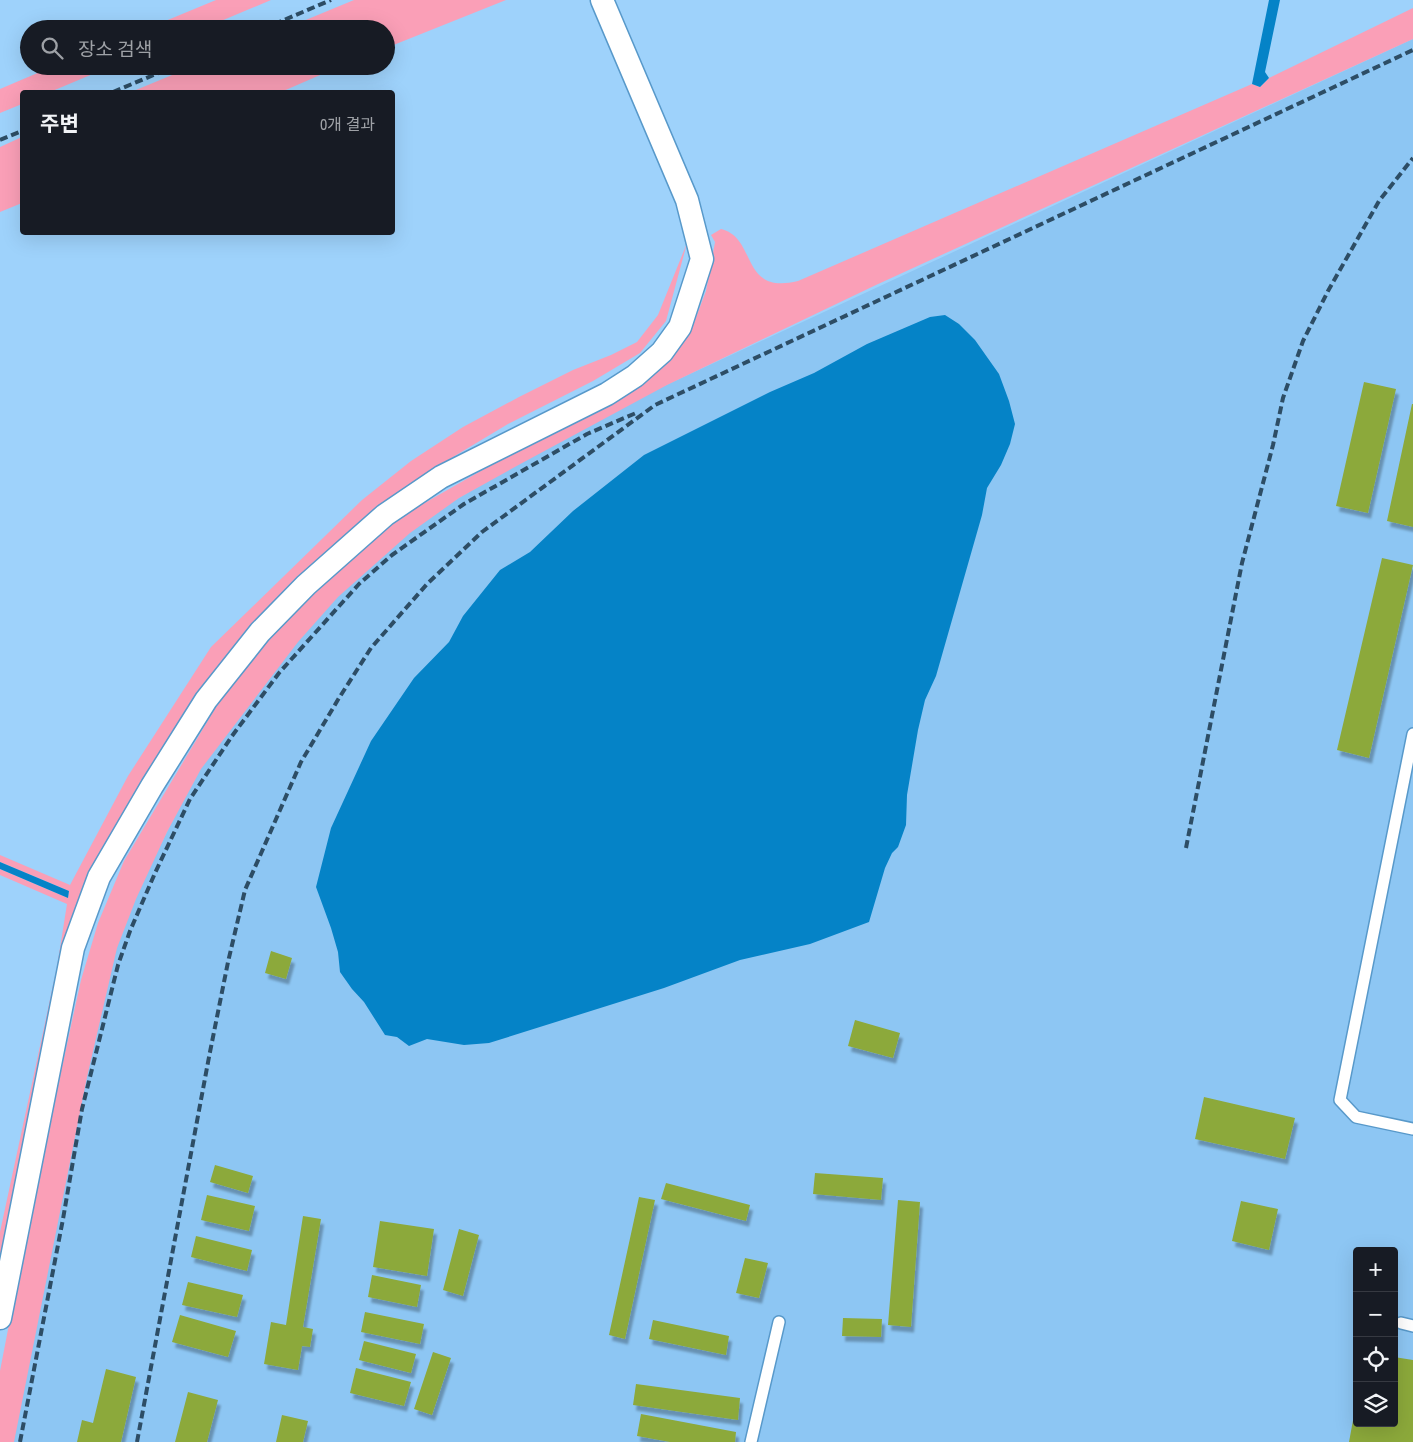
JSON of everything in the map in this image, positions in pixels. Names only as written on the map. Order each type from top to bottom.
[{"type":"street","points":[[0,1318],[73,948],[98,877],[206,700],[260,632],[306,585],[385,515],[442,477],[608,394],[635,376],[662,352],[680,327],[702,259],[687,200],[602,0]]},
{"type":"lane","points":[[1413,734],[1340,1100],[1356,1117],[1413,1129]]},
{"type":"lane","points":[[751,1442],[779,1322]]},
{"type":"lane","points":[[1400,1323],[1413,1326]]},
{"type":"shaded area","points":[[216,0],[271,0],[223,20],[168,20]]},
{"type":"shaded area","points":[[354,0],[506,0],[395,44],[395,20],[306,20]]},
{"type":"shaded area","points":[[1269,0],[1280,0],[1265,72],[1269,78],[1260,87],[1252,84]]},
{"type":"shaded area","points":[[1413,8],[1413,39],[876,285],[667,385],[524,462],[459,498],[410,533],[338,597],[298,642],[201,769],[167,832],[136,899],[117,948],[87,1077],[14,1442],[0,1442],[0,1371],[34,1195],[81,980],[98,923],[124,861],[216,707],[253,657],[297,608],[393,521],[630,386],[670,361],[692,328],[706,291],[715,242],[711,235],[721,229],[733,234],[757,273],[766,280],[779,283],[798,281],[1252,84],[1260,87],[1269,78]]},
{"type":"shaded area","points":[[1413,39],[1413,1442],[5,1442],[112,944],[195,775],[329,598],[412,525],[608,412]]},
{"type":"shaded area","points":[[33,75],[91,75],[55,90],[20,90],[20,105],[0,113],[0,89]]},
{"type":"shaded area","points":[[172,75],[320,75],[286,90],[136,90]]},
{"type":"shaded area","points":[[20,138],[20,204],[0,212],[0,147]]},
{"type":"shaded area","points":[[687,243],[666,321],[640,353],[593,381],[508,424],[443,463],[384,507],[305,577],[110,842],[0,1286],[0,1232],[57,967],[67,904],[0,875],[0,869],[68,898],[69,891],[0,862],[0,855],[70,885],[128,776],[211,647],[362,500],[411,461],[463,427],[519,397],[573,370],[637,342],[658,315]]},
{"type":"shaded area","points":[[945,315],[959,324],[975,340],[999,374],[1015,424],[1010,444],[1001,465],[987,488],[982,515],[936,676],[925,700],[907,795],[906,825],[898,847],[892,853],[885,868],[869,922],[810,944],[740,960],[664,988],[489,1043],[464,1045],[427,1039],[409,1046],[397,1037],[385,1035],[364,1002],[340,972],[338,952],[316,887],[331,828],[371,741],[414,678],[449,642],[463,616],[500,570],[530,552],[573,511],[644,455],[770,392],[814,373],[867,344],[930,317]]},
{"type":"shaded area","points":[[0,862],[69,891],[68,898],[0,869]]},
{"type":"building","points":[[1364,382],[1396,389],[1368,513],[1336,506]]},
{"type":"building","points":[[1413,404],[1413,527],[1387,521]]},
{"type":"building","points":[[1382,558],[1413,565],[1369,758],[1337,750]]},
{"type":"building","points":[[271,951],[292,958],[286,979],[265,973]]},
{"type":"building","points":[[855,1020],[900,1033],[893,1058],[848,1046]]},
{"type":"building","points":[[1204,1097],[1295,1118],[1285,1159],[1195,1139]]},
{"type":"building","points":[[215,1165],[253,1176],[248,1193],[210,1182]]},
{"type":"building","points":[[815,1173],[883,1178],[881,1200],[813,1194]]},
{"type":"building","points":[[666,1183],[750,1205],[746,1221],[661,1199]]},
{"type":"building","points":[[207,1195],[255,1206],[249,1231],[201,1220]]},
{"type":"building","points":[[639,1197],[655,1200],[625,1339],[609,1335]]},
{"type":"building","points":[[898,1200],[920,1202],[911,1327],[888,1325]]},
{"type":"building","points":[[1241,1201],[1278,1209],[1269,1250],[1232,1241]]},
{"type":"building","points":[[303,1216],[321,1219],[303,1327],[313,1329],[310,1347],[302,1346],[298,1370],[264,1364],[271,1322],[286,1325]]},
{"type":"building","points":[[380,1221],[434,1229],[427,1276],[373,1267]]},
{"type":"building","points":[[459,1229],[479,1235],[463,1296],[443,1290]]},
{"type":"building","points":[[196,1236],[252,1250],[247,1271],[191,1257]]},
{"type":"building","points":[[745,1258],[768,1263],[759,1298],[736,1293]]},
{"type":"building","points":[[372,1275],[421,1285],[417,1307],[368,1297]]},
{"type":"building","points":[[188,1282],[243,1295],[237,1317],[182,1305]]},
{"type":"building","points":[[365,1312],[424,1324],[420,1344],[361,1332]]},
{"type":"building","points":[[180,1315],[236,1331],[228,1357],[172,1342]]},
{"type":"building","points":[[843,1318],[882,1319],[881,1337],[842,1336]]},
{"type":"building","points":[[653,1320],[729,1336],[726,1355],[649,1339]]},
{"type":"building","points":[[364,1341],[416,1354],[411,1373],[359,1360]]},
{"type":"building","points":[[433,1352],[451,1358],[432,1415],[414,1409]]},
{"type":"building","points":[[1398,1358],[1413,1360],[1413,1442],[1349,1442],[1353,1420],[1353,1427],[1398,1427]]},
{"type":"building","points":[[356,1368],[411,1382],[404,1406],[350,1393]]},
{"type":"building","points":[[106,1369],[136,1377],[121,1442],[77,1442],[82,1420],[93,1423]]},
{"type":"building","points":[[636,1384],[740,1398],[738,1420],[633,1405]]},
{"type":"building","points":[[188,1392],[218,1400],[207,1442],[175,1442]]},
{"type":"building","points":[[641,1414],[736,1432],[735,1442],[670,1442],[637,1436]]},
{"type":"building","points":[[282,1415],[308,1421],[303,1442],[276,1442]]},
{"type":"railway","points":[[284,20],[331,0]]},
{"type":"railway","points":[[137,1442],[209,1057],[245,890],[301,762],[339,698],[371,648],[427,584],[482,532],[655,405],[1413,50]]},
{"type":"railway","points":[[118,90],[154,75]]},
{"type":"railway","points":[[0,140],[20,132]]},
{"type":"railway","points":[[1186,848],[1242,563],[1273,445],[1283,398],[1303,341],[1328,291],[1379,201],[1413,158]]},
{"type":"railway","points":[[20,1442],[82,1109],[118,965],[130,931],[155,873],[190,799],[232,736],[279,673],[359,584],[392,555],[464,504],[587,434],[636,413]]}]
